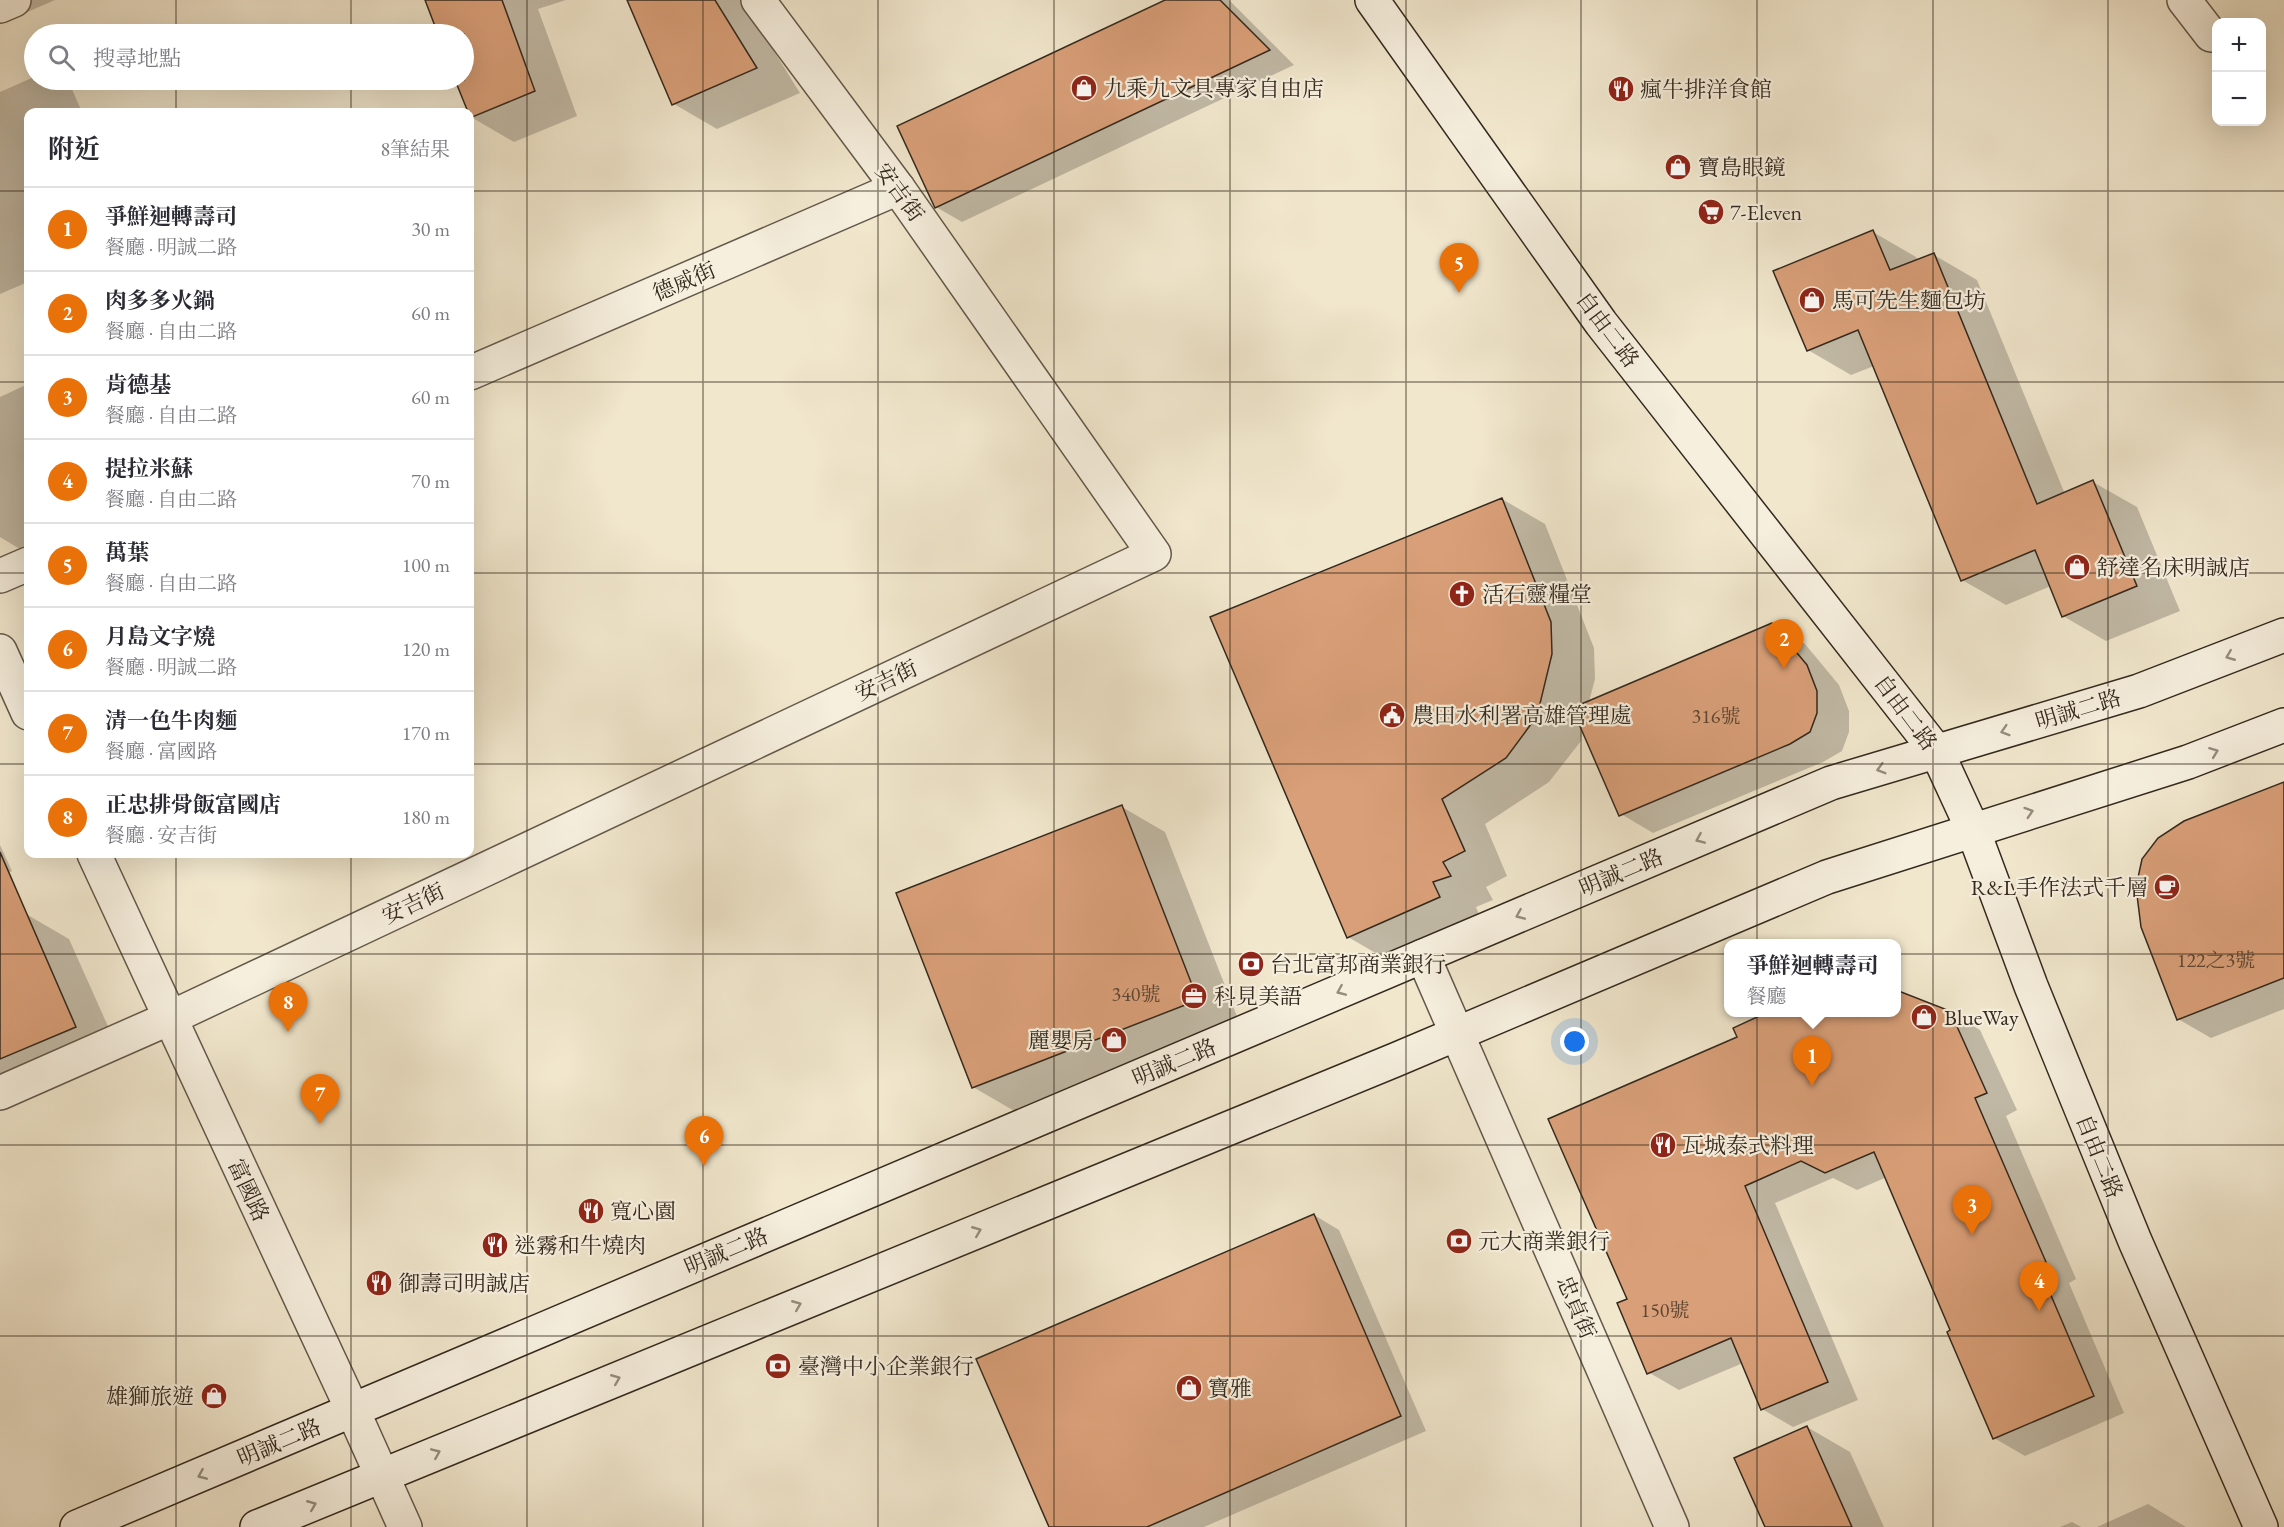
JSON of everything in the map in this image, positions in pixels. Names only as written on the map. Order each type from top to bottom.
[{"type":"street","points":[[0,6],[14,0]]},
{"type":"street","name":"安吉街","points":[[0,1093],[170,1018],[1154,554],[898,188],[758,0]]},
{"type":"street","name":"自由二路","points":[[1372,0],[1601,323],[1938,752],[1973,830],[2031,986],[2131,1230],[2261,1527]]},
{"type":"street","points":[[2184,0],[2211,35]]},
{"type":"street","name":"德威街","points":[[474,371],[898,188]]},
{"type":"street","points":[[0,576],[24,566]]},
{"type":"street","name":"明誠二路","points":[[77,1527],[1831,783],[2162,683],[2284,635]]},
{"type":"street","points":[[0,651],[24,704]]},
{"type":"street","points":[[258,1527],[1457,1034],[1827,877],[1861,864],[2188,762],[2284,725]]},
{"type":"street","name":"富國路","points":[[96,858],[405,1527]]},
{"type":"street","name":"忠貞街","points":[[1423,956],[1663,1524]]},
{"type":"building","points":[[425,0],[502,0],[535,91],[474,116],[474,108],[466,108],[459,90],[474,90],[474,24],[434,24]]},
{"type":"building","points":[[627,0],[715,0],[757,68],[672,105]]},
{"type":"building","name":"九乘九文具專家自由店","points":[[1165,0],[1220,0],[1270,50],[935,208],[897,126]]},
{"type":"building","points":[[1873,230],[1890,270],[1934,253],[2037,504],[2093,480],[2137,586],[2062,617],[2035,550],[1961,581],[1858,330],[1807,351],[1773,271]]},
{"type":"building","name":"農田水利署高雄管理處","points":[[1502,498],[1551,622],[1552,654],[1537,716],[1506,758],[1442,799],[1465,851],[1443,862],[1451,876],[1433,882],[1440,897],[1347,938],[1210,617]]},
{"type":"building","points":[[1772,623],[1807,665],[1817,691],[1817,713],[1810,732],[1790,744],[1619,816],[1572,708]]},
{"type":"building","points":[[2284,782],[2284,978],[2177,1020],[2141,927],[2136,887],[2142,859],[2158,838],[2184,821]]},
{"type":"building","points":[[1122,805],[1198,1000],[972,1088],[896,893]]},
{"type":"building","points":[[0,852],[76,1027],[0,1059]]},
{"type":"building","points":[[1901,992],[1950,1011],[1987,1093],[1975,1098],[2046,1262],[2038,1265],[2094,1396],[1993,1439],[1947,1332],[1950,1330],[1874,1152],[1825,1173],[1801,1161],[1745,1186],[1828,1382],[1761,1410],[1731,1338],[1647,1374],[1617,1303],[1627,1299],[1548,1119],[1737,1037],[1733,1028],[1757,1017],[1901,1017]]},
{"type":"building","name":"寶雅","points":[[1314,1214],[1401,1416],[1147,1527],[1049,1527],[976,1359]]},
{"type":"building","points":[[1807,1426],[1852,1527],[1765,1527],[1734,1458]]},
{"type":"place","name":"九乘九文具專家自由店","points":[[1084,88]]},
{"type":"place","name":"瘋牛排洋食館","points":[[1621,89]]},
{"type":"place","name":"寶島眼鏡","points":[[1678,167]]},
{"type":"place","name":"7-Eleven","points":[[1711,212]]},
{"type":"place","name":"萬葉","points":[[1459,293]]},
{"type":"place","name":"馬可先生麵包坊","points":[[1812,300]]},
{"type":"place","name":"舒達名床明誠店","points":[[2077,567]]},
{"type":"place","name":"活石靈糧堂","points":[[1462,594]]},
{"type":"place","name":"肉多多火鍋","points":[[1784,669]]},
{"type":"place","name":"農田水利署高雄管理處","points":[[1392,715]]},
{"type":"place","name":"R&L手作法式千層","points":[[2167,887]]},
{"type":"place","name":"台北富邦商業銀行","points":[[1251,964]]},
{"type":"place","name":"科見美語","points":[[1194,996]]},
{"type":"place","name":"BlueWay","points":[[1924,1017]]},
{"type":"place","name":"正忠排骨飯富國店","points":[[288,1032]]},
{"type":"place","name":"麗嬰房","points":[[1114,1040]]},
{"type":"place","name":"爭鮮迴轉壽司","points":[[1812,1086]]},
{"type":"place","name":"清一色牛肉麵","points":[[320,1124]]},
{"type":"place","name":"瓦城泰式料理","points":[[1663,1145]]},
{"type":"place","name":"月島文字燒","points":[[704,1166]]},
{"type":"place","name":"寬心園","points":[[591,1211]]},
{"type":"place","name":"肯德基","points":[[1972,1235]]},
{"type":"place","name":"元大商業銀行","points":[[1459,1241]]},
{"type":"place","name":"迷霧和牛燒肉","points":[[495,1245]]},
{"type":"place","name":"御壽司明誠店","points":[[379,1283]]},
{"type":"place","name":"提拉米蘇","points":[[2039,1311]]},
{"type":"place","name":"臺灣中小企業銀行","points":[[778,1366]]},
{"type":"place","name":"寶雅","points":[[1189,1388]]},
{"type":"place","name":"雄獅旅遊","points":[[214,1396]]}]
